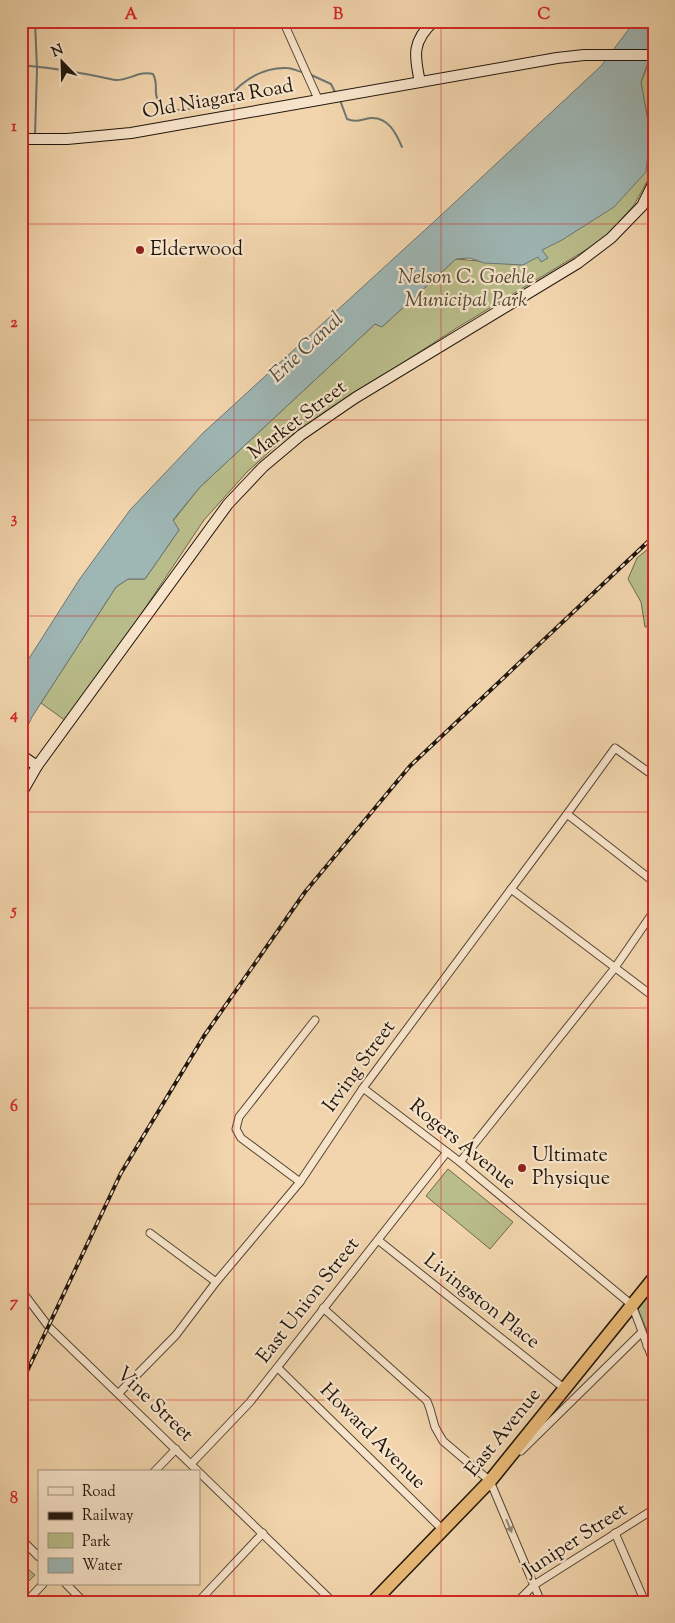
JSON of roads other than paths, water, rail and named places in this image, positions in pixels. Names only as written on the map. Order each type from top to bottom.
[{"type":"highway","name":"East Avenue","points":[[373,1602],[490,1481],[654,1278]]},
{"type":"street","points":[[283,21],[319,100]]},
{"type":"street","points":[[420,82],[416,58],[417,44],[424,32],[434,21]]},
{"type":"street","name":"Old Niagara Road","points":[[21,139],[68,139],[122,134],[556,58],[584,55],[654,55]]},
{"type":"street","name":"Market Street","points":[[21,794],[37,766],[228,504],[262,467],[301,435],[355,398],[578,263],[611,238],[630,219],[642,206],[654,182]]},
{"type":"street","name":"Irving Street","points":[[119,1393],[176,1335],[216,1282],[300,1182],[363,1088],[614,748],[654,776]]},
{"type":"street","points":[[22,756],[37,766]]},
{"type":"street","points":[[567,814],[654,882]]},
{"type":"street","points":[[511,889],[614,969],[654,997]]},
{"type":"street","points":[[460,1162],[614,969],[654,911]]},
{"type":"street","points":[[300,1182],[240,1138],[236,1129],[239,1117],[315,1020]]},
{"type":"street","name":"Rogers Avenue","points":[[363,1088],[460,1162],[632,1305]]},
{"type":"street","name":"East Union Street","points":[[191,1464],[250,1402],[278,1368],[447,1152]]},
{"type":"street","points":[[150,1233],[216,1282]]},
{"type":"street","name":"Livingston Place","points":[[378,1240],[565,1389]]},
{"type":"street","name":"Vine Street","points":[[22,1292],[49,1327],[197,1470]]},
{"type":"street","points":[[632,1305],[641,1333],[650,1349],[654,1363]]},
{"type":"street","points":[[324,1308],[427,1402],[435,1427],[443,1441],[490,1481],[541,1602]]},
{"type":"street","points":[[490,1481],[641,1333]]},
{"type":"street","points":[[650,1349],[654,1339]]},
{"type":"street","name":"Howard Avenue","points":[[278,1368],[443,1530]]},
{"type":"street","points":[[156,1470],[176,1449]]},
{"type":"street","name":"Vine Street","points":[[200,1473],[333,1602]]},
{"type":"street","name":"Juniper Street","points":[[517,1602],[534,1585],[654,1509]]},
{"type":"street","points":[[198,1602],[263,1533]]},
{"type":"street","points":[[616,1533],[645,1602]]},
{"type":"street","points":[[21,1539],[38,1556]]},
{"type":"street","points":[[26,1602],[41,1586]]},
{"type":"street","points":[[68,1586],[84,1602]]},
{"type":"water","name":"Erie Canal","points":[[635,21],[654,21],[654,55],[648,62],[641,82],[650,133],[646,172],[614,207],[562,240],[542,250],[548,258],[541,262],[538,257],[523,265],[484,263],[470,258],[456,259],[382,327],[375,324],[200,487],[173,520],[179,530],[145,579],[128,579],[116,587],[32,717],[21,740],[21,671],[79,580],[130,510],[203,433],[601,66]]},
{"type":"waterway","points":[[35,21],[37,69],[35,136]]},
{"type":"waterway","points":[[21,65],[115,80],[143,73],[153,74],[156,82],[156,94],[160,104],[171,110],[205,106],[227,99],[246,81],[261,72],[278,68],[291,68],[302,72]]},
{"type":"waterway","points":[[309,74],[331,84],[336,94]]},
{"type":"waterway","points":[[340,100],[347,119],[356,121],[377,118],[382,120],[394,131],[402,147]]},
{"type":"railway","points":[[21,1384],[121,1173],[204,1036],[305,892],[410,766],[654,536]]},
{"type":"place","name":"Elderwood","points":[[140,250]]},
{"type":"place","name":"Ultimate Physique","points":[[522,1168]]},
{"type":"park label","name":"Nelson C. Goehle Municipal Park","points":[[466,290]]}]
